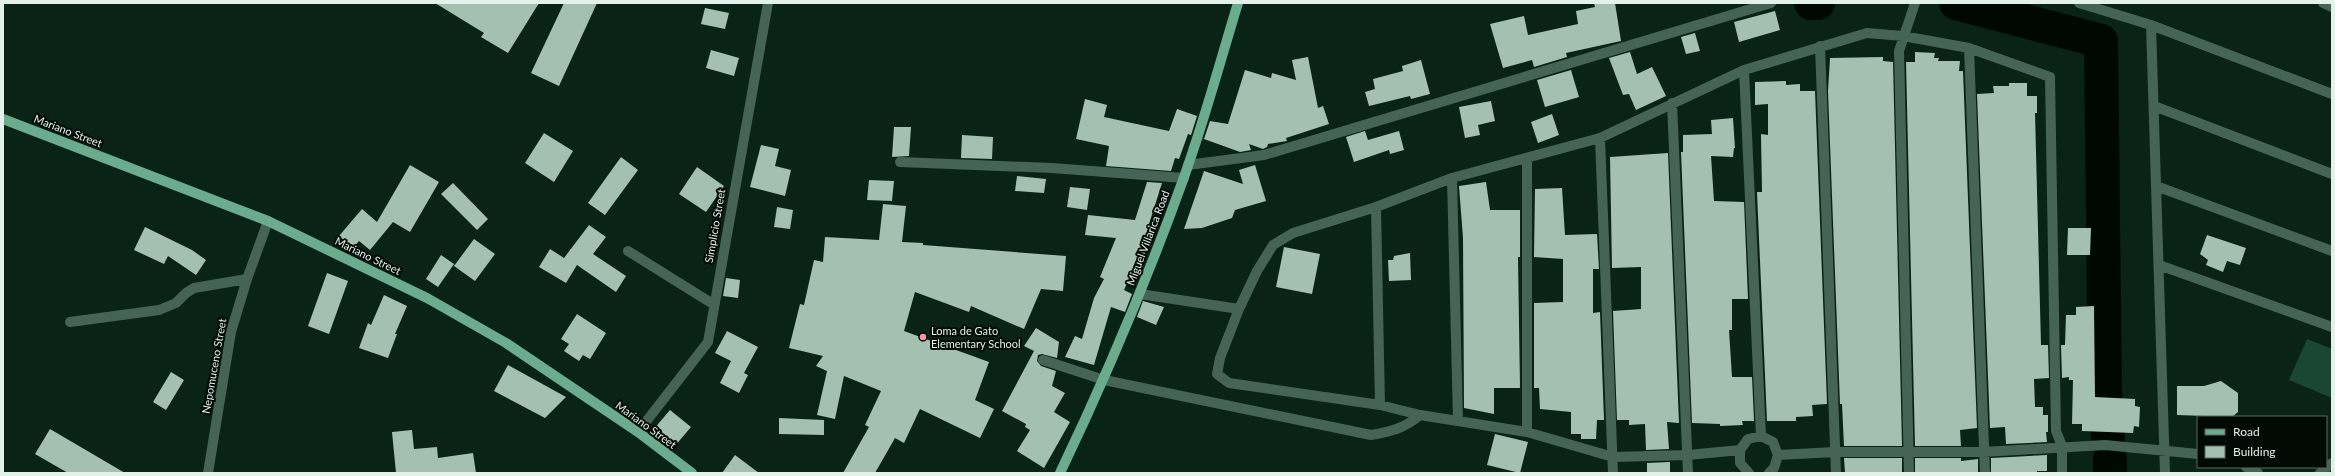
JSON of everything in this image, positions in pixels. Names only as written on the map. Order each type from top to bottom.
[{"type":"main road","name":"Miguel Villarica Road","points":[[1060,473],[1104,380],[1140,294],[1184,178],[1238,3]]},
{"type":"main road","name":"Mariano Street","points":[[3,119],[268,221],[426,298],[506,343],[638,432],[692,473]]},
{"type":"street","name":"Simplicio Street","points":[[638,432],[708,342],[713,304],[768,3]]},
{"type":"street","points":[[1188,165],[1264,155],[1771,3]]},
{"type":"street","points":[[2079,3],[2151,25],[2332,94]]},
{"type":"street","points":[[2323,3],[2332,7]]},
{"type":"street","points":[[1909,473],[1907,452],[1899,51],[1915,4]]},
{"type":"street","points":[[2151,25],[2165,473]]},
{"type":"street","points":[[1740,450],[1688,455],[1613,457],[1528,432],[1420,415],[1380,405],[1229,383],[1217,374],[1220,358],[1239,309],[1257,271],[1273,244],[1293,233],[1376,207],[1452,178],[1600,138],[1672,102],[1744,70],[1867,33],[1904,36],[1969,48],[2050,77],[2056,431],[2062,446],[2062,473]]},
{"type":"street","points":[[1820,46],[1836,473]]},
{"type":"street","points":[[1969,48],[1983,452],[1985,473]]},
{"type":"street","points":[[1744,70],[1761,436]]},
{"type":"street","points":[[1672,102],[1688,473]]},
{"type":"street","points":[[2154,106],[2332,174]]},
{"type":"street","points":[[1600,138],[1613,473]]},
{"type":"street","points":[[1527,158],[1528,432]]},
{"type":"street","points":[[900,162],[1052,168],[1184,178]]},
{"type":"street","points":[[1452,178],[1458,421]]},
{"type":"street","points":[[2156,186],[2332,251]]},
{"type":"street","points":[[1376,207],[1380,405]]},
{"type":"street","name":"Nepomuceno Street","points":[[208,473],[231,332],[246,279],[268,221]]},
{"type":"street","points":[[628,251],[713,304]]},
{"type":"street","points":[[2159,265],[2332,327]]},
{"type":"street","points":[[70,322],[159,310],[176,303],[186,293],[194,288],[246,279]]},
{"type":"street","points":[[1140,294],[1239,309]]},
{"type":"street","points":[[1043,360],[1104,380],[1371,435],[1393,432],[1411,423],[1420,415]]},
{"type":"street","points":[[1749,473],[1740,463],[1740,450],[1748,439],[1761,436],[1773,442],[1778,455],[1777,462],[1769,473]]},
{"type":"street","points":[[1778,455],[1835,452],[1983,452],[2062,446],[2105,445],[2197,454]]},
{"type":"street","points":[[2248,468],[2258,473]]},
{"type":"green space","points":[[2307,339],[2332,349],[2332,398],[2289,380]]},
{"type":"building","points":[[435,3],[539,3],[508,53],[481,37],[484,33]]},
{"type":"building","points":[[564,3],[597,3],[559,86],[531,73]]},
{"type":"building","points":[[1594,3],[1615,3],[1621,41],[1566,53],[1567,57],[1534,67],[1532,60],[1503,68],[1490,24],[1524,16],[1528,35],[1578,24],[1576,11],[1595,7]]},
{"type":"building","points":[[705,8],[729,13],[725,29],[701,24]]},
{"type":"building","points":[[1775,11],[1780,30],[1739,42],[1734,22]]},
{"type":"building","points":[[1695,33],[1700,51],[1686,54],[1681,37]]},
{"type":"building","points":[[711,50],[739,58],[734,76],[706,68]]},
{"type":"building","points":[[1630,52],[1637,74],[1652,67],[1666,96],[1636,110],[1629,94],[1623,95],[1609,58]]},
{"type":"building","points":[[1915,52],[1935,53],[1934,58],[1939,58],[1938,61],[1960,61],[1959,71],[1963,71],[1977,428],[1960,430],[1961,446],[1915,446],[1906,62],[1915,62]]},
{"type":"building","points":[[1308,57],[1318,108],[1323,106],[1329,124],[1286,138],[1287,141],[1268,144],[1267,147],[1263,149],[1249,144],[1251,150],[1240,152],[1204,139],[1210,121],[1228,124],[1245,70],[1271,78],[1272,73],[1296,80],[1292,60]]},
{"type":"building","points":[[1883,57],[1883,61],[1893,62],[1902,446],[1844,446],[1842,404],[1840,404],[1828,91],[1830,58]]},
{"type":"building","points":[[1421,60],[1430,94],[1411,99],[1410,96],[1369,106],[1365,92],[1375,89],[1373,79],[1403,71],[1402,66]]},
{"type":"building","points":[[1571,70],[1579,97],[1545,107],[1537,80]]},
{"type":"building","points":[[1786,81],[1786,85],[1800,84],[1800,91],[1815,91],[1827,404],[1812,405],[1813,416],[1796,417],[1796,421],[1767,421],[1757,192],[1762,192],[1761,134],[1768,135],[1768,104],[1755,105],[1755,82]]},
{"type":"building","points":[[2009,83],[2027,83],[2027,96],[2037,96],[2037,113],[2035,113],[2041,345],[2048,345],[2049,378],[2034,379],[2035,407],[2043,407],[2043,415],[2048,415],[2048,432],[2046,432],[2047,442],[2006,444],[2005,427],[1990,428],[1977,94],[1994,93],[1993,86],[2009,86]]},
{"type":"building","points":[[1085,99],[1107,105],[1104,117],[1169,131],[1177,109],[1197,116],[1191,135],[1188,134],[1179,159],[1175,158],[1171,171],[1106,166],[1109,146],[1076,139]]},
{"type":"building","points":[[1491,101],[1495,121],[1478,125],[1480,135],[1465,138],[1459,107]]},
{"type":"building","points":[[1552,114],[1559,135],[1538,143],[1531,122]]},
{"type":"building","points":[[1733,118],[1735,148],[1733,157],[1711,156],[1714,201],[1744,202],[1748,299],[1732,299],[1732,330],[1729,330],[1732,377],[1752,377],[1754,421],[1742,421],[1743,425],[1720,426],[1720,424],[1692,423],[1681,152],[1683,152],[1683,135],[1712,134],[1711,120]]},
{"type":"building","points":[[894,127],[911,127],[909,156],[892,157]]},
{"type":"building","points":[[1365,131],[1368,140],[1399,131],[1404,150],[1390,154],[1389,150],[1354,162],[1346,137]]},
{"type":"building","points":[[544,133],[573,151],[554,182],[525,163]]},
{"type":"building","points":[[962,135],[993,137],[992,159],[961,158]]},
{"type":"building","points":[[761,145],[779,149],[775,166],[791,170],[785,196],[750,187]]},
{"type":"building","points":[[1668,153],[1679,423],[1667,422],[1669,449],[1646,450],[1645,424],[1629,425],[1629,420],[1617,420],[1613,311],[1641,309],[1641,267],[1612,268],[1610,157]]},
{"type":"building","points":[[621,157],[638,170],[605,215],[588,203]]},
{"type":"building","points":[[410,165],[439,182],[410,232],[393,222],[370,250],[359,241],[353,248],[339,236],[362,209],[377,222]]},
{"type":"building","points":[[1255,165],[1266,201],[1235,210],[1232,218],[1202,228],[1184,229],[1204,171],[1243,184],[1239,170]]},
{"type":"building","points":[[697,167],[724,186],[706,212],[679,194]]},
{"type":"building","points":[[1017,176],[1046,179],[1044,193],[1015,191]]},
{"type":"building","points":[[869,180],[894,181],[892,201],[867,200]]},
{"type":"building","points":[[1147,182],[1162,183],[1149,224],[1156,227],[1144,255],[1140,254],[1124,290],[1132,294],[1125,312],[1111,307],[1094,365],[1065,357],[1075,336],[1082,339],[1094,298],[1104,279],[1100,277],[1116,238],[1085,235],[1088,215],[1135,220]]},
{"type":"building","points":[[1486,182],[1490,210],[1520,210],[1520,257],[1518,257],[1520,388],[1494,388],[1494,414],[1464,408],[1463,238],[1459,186]]},
{"type":"building","points":[[453,183],[488,219],[477,230],[441,194]]},
{"type":"building","points":[[1070,187],[1090,189],[1087,210],[1067,207]]},
{"type":"building","points":[[1562,188],[1565,235],[1597,234],[1599,269],[1593,269],[1593,313],[1600,312],[1604,420],[1597,420],[1596,439],[1581,439],[1581,434],[1571,434],[1571,412],[1540,409],[1539,388],[1534,388],[1534,303],[1563,302],[1563,259],[1534,257],[1535,189]]},
{"type":"building","name":"Loma de Gato Elementary School","points":[[883,204],[906,206],[902,242],[923,243],[923,245],[1066,256],[1063,291],[1041,289],[1024,329],[971,306],[969,312],[915,292],[904,331],[989,362],[975,400],[994,409],[980,438],[920,409],[904,443],[895,438],[875,473],[843,473],[869,427],[865,425],[881,391],[844,376],[835,419],[817,415],[827,371],[816,366],[823,356],[789,348],[800,304],[804,305],[814,260],[823,262],[825,237],[879,240]]},
{"type":"building","points":[[777,207],[793,210],[790,229],[774,227]]},
{"type":"building","points":[[589,225],[606,237],[593,254],[626,276],[616,292],[577,265],[566,283],[539,267],[550,249],[564,258]]},
{"type":"building","points":[[145,227],[192,250],[206,260],[196,275],[168,256],[164,264],[134,250]]},
{"type":"building","points":[[2068,228],[2091,228],[2090,255],[2067,255]]},
{"type":"building","points":[[2207,235],[2246,248],[2240,265],[2227,261],[2223,272],[2206,265],[2208,260],[2200,254]]},
{"type":"building","points":[[474,239],[495,254],[475,281],[454,266]]},
{"type":"building","points":[[1284,247],[1320,254],[1312,294],[1276,287]]},
{"type":"building","points":[[1410,253],[1411,280],[1389,281],[1388,260],[1393,260],[1394,256]]},
{"type":"building","points":[[441,255],[454,264],[438,287],[426,279]]},
{"type":"building","points":[[327,273],[348,281],[329,334],[308,326]]},
{"type":"building","points":[[726,278],[740,280],[738,298],[723,296]]},
{"type":"building","points":[[384,295],[407,306],[395,334],[397,334],[388,358],[359,348],[368,323],[371,325]]},
{"type":"building","points":[[1143,301],[1164,307],[1156,325],[1137,317]]},
{"type":"building","points":[[2094,306],[2095,397],[2135,399],[2135,406],[2140,407],[2139,427],[2134,426],[2133,433],[2082,431],[2082,424],[2072,424],[2073,380],[2069,380],[2069,377],[2062,378],[2061,345],[2065,345],[2066,315],[2076,315],[2076,307]]},
{"type":"building","points":[[577,314],[606,333],[590,359],[583,355],[579,361],[564,351],[569,344],[561,339]]},
{"type":"building","points":[[1036,328],[1059,342],[1057,358],[1042,354],[1038,355],[1037,361],[1041,366],[1056,371],[1052,386],[1065,393],[1054,412],[1070,422],[1044,468],[1017,451],[1030,430],[1025,427],[1026,424],[1002,411],[1034,351],[1024,346]]},
{"type":"building","points":[[727,331],[758,347],[744,373],[748,375],[739,393],[720,383],[731,361],[715,353]]},
{"type":"building","points":[[508,365],[566,397],[545,418],[494,391]]},
{"type":"building","points":[[171,372],[184,380],[166,410],[153,402]]},
{"type":"building","points":[[2221,381],[2238,393],[2238,412],[2233,416],[2177,415],[2177,386],[2204,386]]},
{"type":"building","points":[[670,410],[691,427],[674,447],[653,430]]},
{"type":"building","points":[[779,418],[824,420],[824,435],[779,434]]},
{"type":"building","points":[[50,429],[125,473],[68,473],[35,454]]},
{"type":"building","points":[[412,430],[414,449],[437,447],[438,458],[473,453],[476,473],[396,473],[392,432]]},
{"type":"building","points":[[1495,434],[1528,442],[1520,473],[1487,465]]},
{"type":"building","points":[[735,455],[759,473],[722,473]]},
{"type":"building","points":[[2047,455],[2047,471],[2037,471],[2037,473],[1991,473],[1991,458]]},
{"type":"building","points":[[1844,458],[1902,458],[1902,473],[1845,473]]},
{"type":"building","points":[[1915,458],[1961,458],[1961,461],[1978,459],[1978,473],[1915,473]]},
{"type":"building","points":[[1670,462],[1670,473],[1647,473],[1647,463]]},
{"type":"waterway","points":[[1811,3],[1818,3]]},
{"type":"waterway","points":[[1956,3],[2101,41],[2105,392],[2108,436]]},
{"type":"waterway","points":[[2110,459],[2110,473]]},
{"type":"place","name":"Loma de Gato Elementary School","points":[[923,337]]}]
